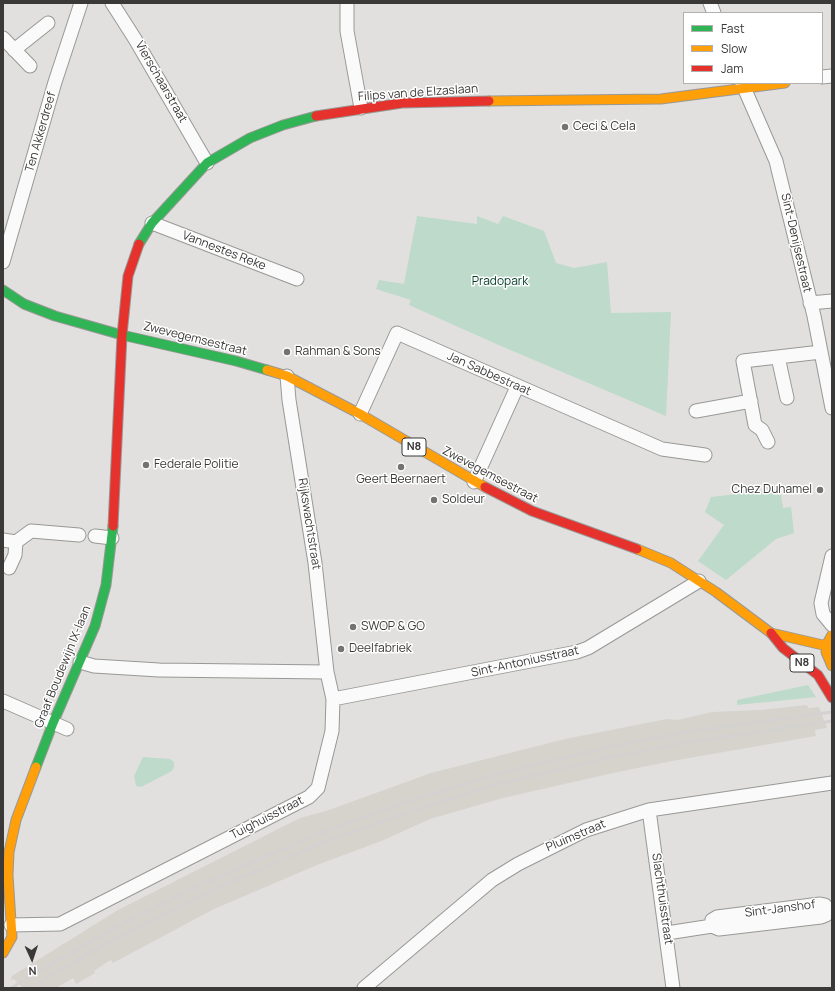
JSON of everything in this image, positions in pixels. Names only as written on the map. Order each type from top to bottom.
[{"type":"street","name":"Ten Akkerdreef","points":[[3,262],[55,82],[81,3]]},
{"type":"street","name":"Vierschaarstraat","points":[[112,3],[135,39],[208,163]]},
{"type":"street","points":[[347,3],[347,31],[361,108]]},
{"type":"street","points":[[14,50],[48,23]]},
{"type":"street","points":[[3,38],[30,66]]},
{"type":"street","name":"Filips van de Elzaslaan","points":[[122,334],[128,276],[137,248],[152,223],[208,163],[250,138],[284,125],[320,115],[361,108],[465,101],[661,99],[744,86],[771,84]]},
{"type":"street","name":"Sint-Denijsestraat","points":[[744,86],[776,161],[810,303],[832,408]]},
{"type":"street","name":"Vannestes Reke","points":[[152,223],[297,279]]},
{"type":"street","name":"N8","points":[[4,293],[24,304],[46,313],[122,334]]},
{"type":"street","points":[[810,303],[832,301]]},
{"type":"street","name":"Jan Sabbestraat","points":[[360,414],[397,333],[517,387],[662,449],[704,455]]},
{"type":"street","name":"Zwevegemsestraat","points":[[122,334],[236,361],[287,376],[360,414],[474,482],[532,511],[622,543],[671,563],[699,580],[756,623],[771,632],[827,646]]},
{"type":"street","name":"Graaf Boudewijn IX-laan","points":[[3,953],[12,937],[8,875],[9,852],[16,820],[53,723],[95,626],[106,585],[112,538],[122,334]]},
{"type":"street","points":[[768,442],[762,430],[755,425],[743,361],[821,352]]},
{"type":"street","points":[[778,357],[787,398]]},
{"type":"street","name":"Rijkswachtstraat","points":[[287,376],[315,563],[327,672]]},
{"type":"street","points":[[474,482],[517,387]]},
{"type":"street","points":[[696,411],[751,401]]},
{"type":"street","points":[[3,540],[16,542],[31,531],[79,535]]},
{"type":"street","points":[[95,536],[112,538]]},
{"type":"street","points":[[9,568],[15,556],[16,542]]},
{"type":"street","points":[[832,556],[821,603],[823,614],[832,626]]},
{"type":"street","name":"Sint-Antoniusstraat","points":[[333,699],[458,676],[583,650],[699,580]]},
{"type":"street","name":"Zwevegemsestraat","points":[[771,632],[783,648],[818,675],[832,698]]},
{"type":"street","points":[[832,634],[827,646],[828,658],[832,666]]},
{"type":"street","points":[[80,662],[94,666],[159,670],[327,672]]},
{"type":"street","name":"Tuighuisstraat","points":[[12,925],[60,924],[309,797],[318,788],[332,731],[333,699],[327,672]]},
{"type":"street","points":[[3,700],[67,729]]},
{"type":"street","name":"Pluimstraat","points":[[364,988],[481,889],[504,872],[586,830],[649,810],[832,783]]},
{"type":"street","name":"Slachthuisstraat","points":[[649,810],[667,933],[673,988]]},
{"type":"street","name":"Sint-Janshof","points":[[667,933],[712,926],[719,929],[821,917],[827,914],[828,909],[824,905],[820,904],[717,917],[712,920],[712,926]]},
{"type":"shaded area","points":[[807,705],[808,708],[819,707],[827,728],[815,730],[816,736],[672,761],[613,773],[503,798],[430,819],[384,840],[317,865],[214,909],[113,963],[111,960],[94,971],[95,973],[76,984],[73,978],[56,988],[23,988],[14,979],[11,980],[12,976],[118,910],[300,818],[326,811],[431,773],[565,739],[667,719],[678,720],[712,712],[760,710]]},
{"type":"green space","name":"Pradopark","points":[[417,216],[477,224],[477,216],[498,224],[503,216],[544,231],[556,263],[574,268],[607,262],[611,313],[671,312],[666,416],[409,305],[411,300],[376,289],[379,280],[404,284]]},
{"type":"green space","points":[[780,489],[783,508],[791,507],[794,533],[776,539],[726,580],[698,561],[724,525],[705,512],[711,497]]},
{"type":"green space","points":[[808,685],[816,697],[737,705],[737,700]]},
{"type":"green space","points":[[143,757],[170,759],[174,762],[174,767],[172,771],[141,787],[136,786],[134,776]]},
{"type":"railway","points":[[11,988],[98,937],[200,885],[318,834],[409,801],[505,772],[622,744],[686,732],[832,712]]},
{"type":"railway","points":[[29,988],[116,938],[224,885],[319,844],[412,811],[487,787],[606,758],[690,742],[832,721]]},
{"type":"traffic: fast","points":[[139,244],[152,223],[207,163],[250,138],[283,125],[316,116]]},
{"type":"traffic: fast","points":[[3,290],[24,304],[55,316],[122,335],[236,361],[267,370]]},
{"type":"traffic: fast","points":[[36,767],[53,723],[95,626],[106,585],[113,526]]},
{"type":"traffic: slow","points":[[489,101],[661,99],[777,84]]},
{"type":"traffic: slow","points":[[267,370],[287,376],[360,414],[485,487]]},
{"type":"traffic: slow","points":[[637,549],[671,563],[716,592],[771,633],[827,646]]},
{"type":"traffic: slow","points":[[832,635],[828,642],[826,652],[832,666]]},
{"type":"traffic: slow","points":[[3,953],[12,937],[8,875],[9,852],[16,820],[36,767]]},
{"type":"traffic: jam","points":[[316,116],[402,103],[489,101]]},
{"type":"traffic: jam","points":[[113,526],[122,335],[128,276],[139,244]]},
{"type":"traffic: jam","points":[[485,487],[532,511],[637,549]]},
{"type":"traffic: jam","points":[[771,633],[783,648],[818,675],[832,698]]},
{"type":"place","name":"Ceci & Cela","points":[[565,127]]},
{"type":"place","name":"Rahman & Sons","points":[[287,352]]},
{"type":"place","name":"Federale Politie","points":[[146,465]]},
{"type":"place","name":"Geert Beernaert","points":[[401,467]]},
{"type":"place","name":"Chez Duhamel","points":[[820,490]]},
{"type":"place","name":"Soldeur","points":[[434,500]]},
{"type":"place","name":"SWOP & GO","points":[[353,627]]},
{"type":"place","name":"Deelfabriek","points":[[341,649]]}]
